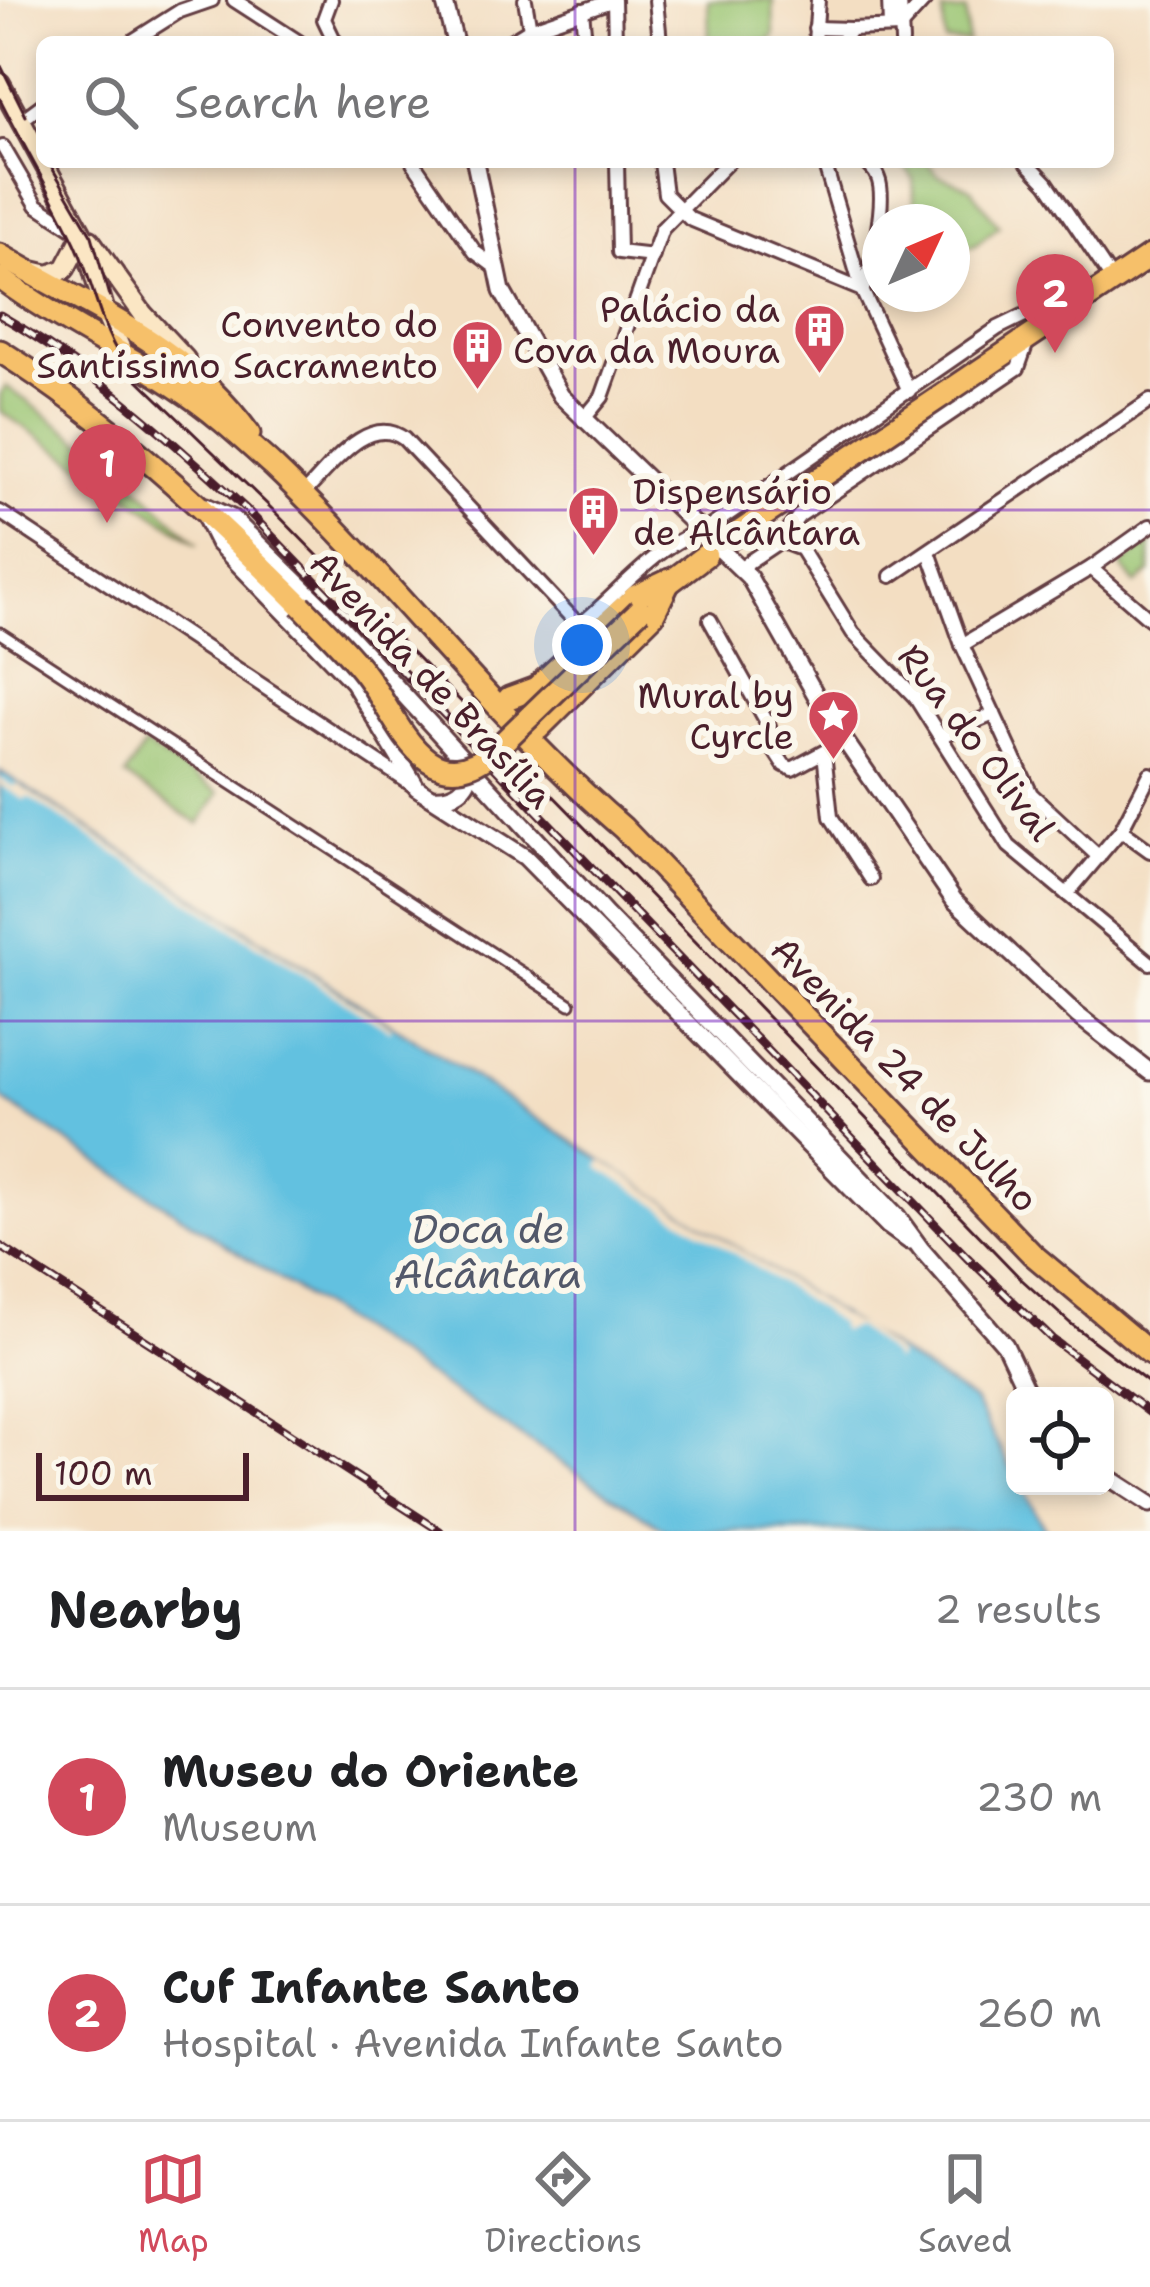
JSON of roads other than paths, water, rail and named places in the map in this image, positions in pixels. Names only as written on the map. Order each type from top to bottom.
[{"type":"main road","points":[[0,83],[36,151]]},
{"type":"main road","points":[[45,168],[82,236],[106,316],[124,356]]},
{"type":"main road","points":[[71,215],[143,314],[200,376]]},
{"type":"main road","points":[[0,255],[10,272],[49,275],[65,269],[82,236]]},
{"type":"main road","points":[[736,554],[1028,338],[1150,256]]},
{"type":"main road","name":"Avenida 24 de Julho","points":[[10,272],[40,308],[185,393],[271,464]]},
{"type":"main road","name":"Avenida 24 de Julho","points":[[10,272],[106,316],[200,376],[271,464],[502,702],[568,781],[623,828]]},
{"type":"main road","name":"Avenida de Brasília","points":[[0,351],[76,402],[198,502]]},
{"type":"main road","points":[[198,502],[364,672],[417,753],[449,767],[473,764],[494,752],[670,580]]},
{"type":"main road","points":[[502,702],[536,688],[636,596],[706,555]]},
{"type":"main road","points":[[538,729],[653,615],[670,580]]},
{"type":"main road","name":"Avenida 24 de Julho","points":[[502,702],[538,729],[623,828],[1050,1271],[1150,1353]]},
{"type":"street","points":[[140,36],[180,11],[212,0]]},
{"type":"street","points":[[234,0],[290,36]]},
{"type":"street","points":[[331,0],[323,19],[332,36]]},
{"type":"street","points":[[444,0],[453,36]]},
{"type":"street","points":[[525,0],[530,28]]},
{"type":"street","points":[[518,36],[614,0],[615,36]]},
{"type":"street","points":[[656,0],[659,36]]},
{"type":"street","points":[[818,0],[815,35],[895,27],[925,0]]},
{"type":"street","points":[[889,0],[899,36]]},
{"type":"street","points":[[895,27],[900,0]]},
{"type":"street","points":[[583,10],[585,36]]},
{"type":"street","points":[[846,36],[851,29]]},
{"type":"street","points":[[20,122],[36,110]]},
{"type":"street","points":[[3,147],[38,205],[82,236]]},
{"type":"street","points":[[416,168],[476,252],[495,267]]},
{"type":"street","points":[[476,168],[506,302],[551,381],[584,420],[704,531],[736,554],[844,741],[963,911],[1077,1016],[1150,1072]]},
{"type":"street","points":[[617,168],[619,252],[653,256]]},
{"type":"street","points":[[662,168],[665,194],[678,211],[696,222],[862,290]]},
{"type":"street","points":[[584,420],[602,397],[662,229],[722,168]]},
{"type":"street","points":[[826,168],[862,290]]},
{"type":"street","points":[[870,168],[878,178],[880,204]]},
{"type":"street","points":[[1033,168],[1113,281]]},
{"type":"street","points":[[301,496],[368,433],[392,430],[579,623],[689,534],[704,531],[1016,317],[1085,298]]},
{"type":"street","points":[[872,312],[909,391]]},
{"type":"street","points":[[736,554],[781,541],[799,516],[1018,368],[1028,338]]},
{"type":"street","points":[[891,576],[1150,401]]},
{"type":"street","name":"Avenida de Brasília","points":[[198,502],[232,518],[415,704],[601,921],[851,1179],[888,1226],[921,1249],[1005,1345],[1025,1387]]},
{"type":"street","name":"Avenida de Brasília","points":[[198,502],[218,543],[353,682],[423,792],[525,857],[601,921]]},
{"type":"street","points":[[0,512],[423,792],[443,798],[459,792],[470,768]]},
{"type":"street","points":[[962,645],[1091,568],[1150,526]]},
{"type":"street","name":"Rua do Olival","points":[[781,541],[801,549],[853,633],[915,697],[1009,846],[1150,963]]},
{"type":"street","points":[[929,552],[962,645],[1031,794],[1099,857]]},
{"type":"street","points":[[1091,568],[1150,619]]},
{"type":"street","points":[[710,620],[769,726],[767,740],[784,765],[792,769],[844,741]]},
{"type":"street","points":[[0,633],[570,1004]]},
{"type":"street","points":[[941,736],[994,714]]},
{"type":"street","points":[[824,752],[831,817],[871,879]]},
{"type":"street","points":[[1067,894],[1121,830],[1150,774]]},
{"type":"street","points":[[1121,830],[1150,851]]},
{"type":"street","points":[[1114,1481],[1150,1504]]},
{"type":"water","name":"Doca de Alcântara","points":[[0,771],[974,1401],[1006,1459],[1006,1495],[1026,1495],[1046,1531],[667,1531],[0,1098]]},
{"type":"tram line","points":[[0,64],[26,116]]},
{"type":"tram line","points":[[0,99],[75,243],[105,326],[131,373],[270,507],[1021,1279],[1150,1384]]},
{"type":"tram line","points":[[52,168],[92,236],[109,296]]},
{"type":"railway","points":[[0,315],[129,405],[247,510],[967,1257],[1052,1339],[1150,1413]]},
{"type":"railway","points":[[0,1246],[440,1531]]},
{"type":"place","name":"Cuf Infante Santo","points":[[1055,353]]},
{"type":"place","name":"Palácio da Cova da Moura","points":[[819,376]]},
{"type":"place","name":"Convento do Santíssimo Sacramento","points":[[477,391]]},
{"type":"place","name":"Museu do Oriente","points":[[107,523]]},
{"type":"place","name":"Dispensário de Alcântara","points":[[594,558]]},
{"type":"place","name":"Mural by Cyrcle","points":[[833,762]]}]
